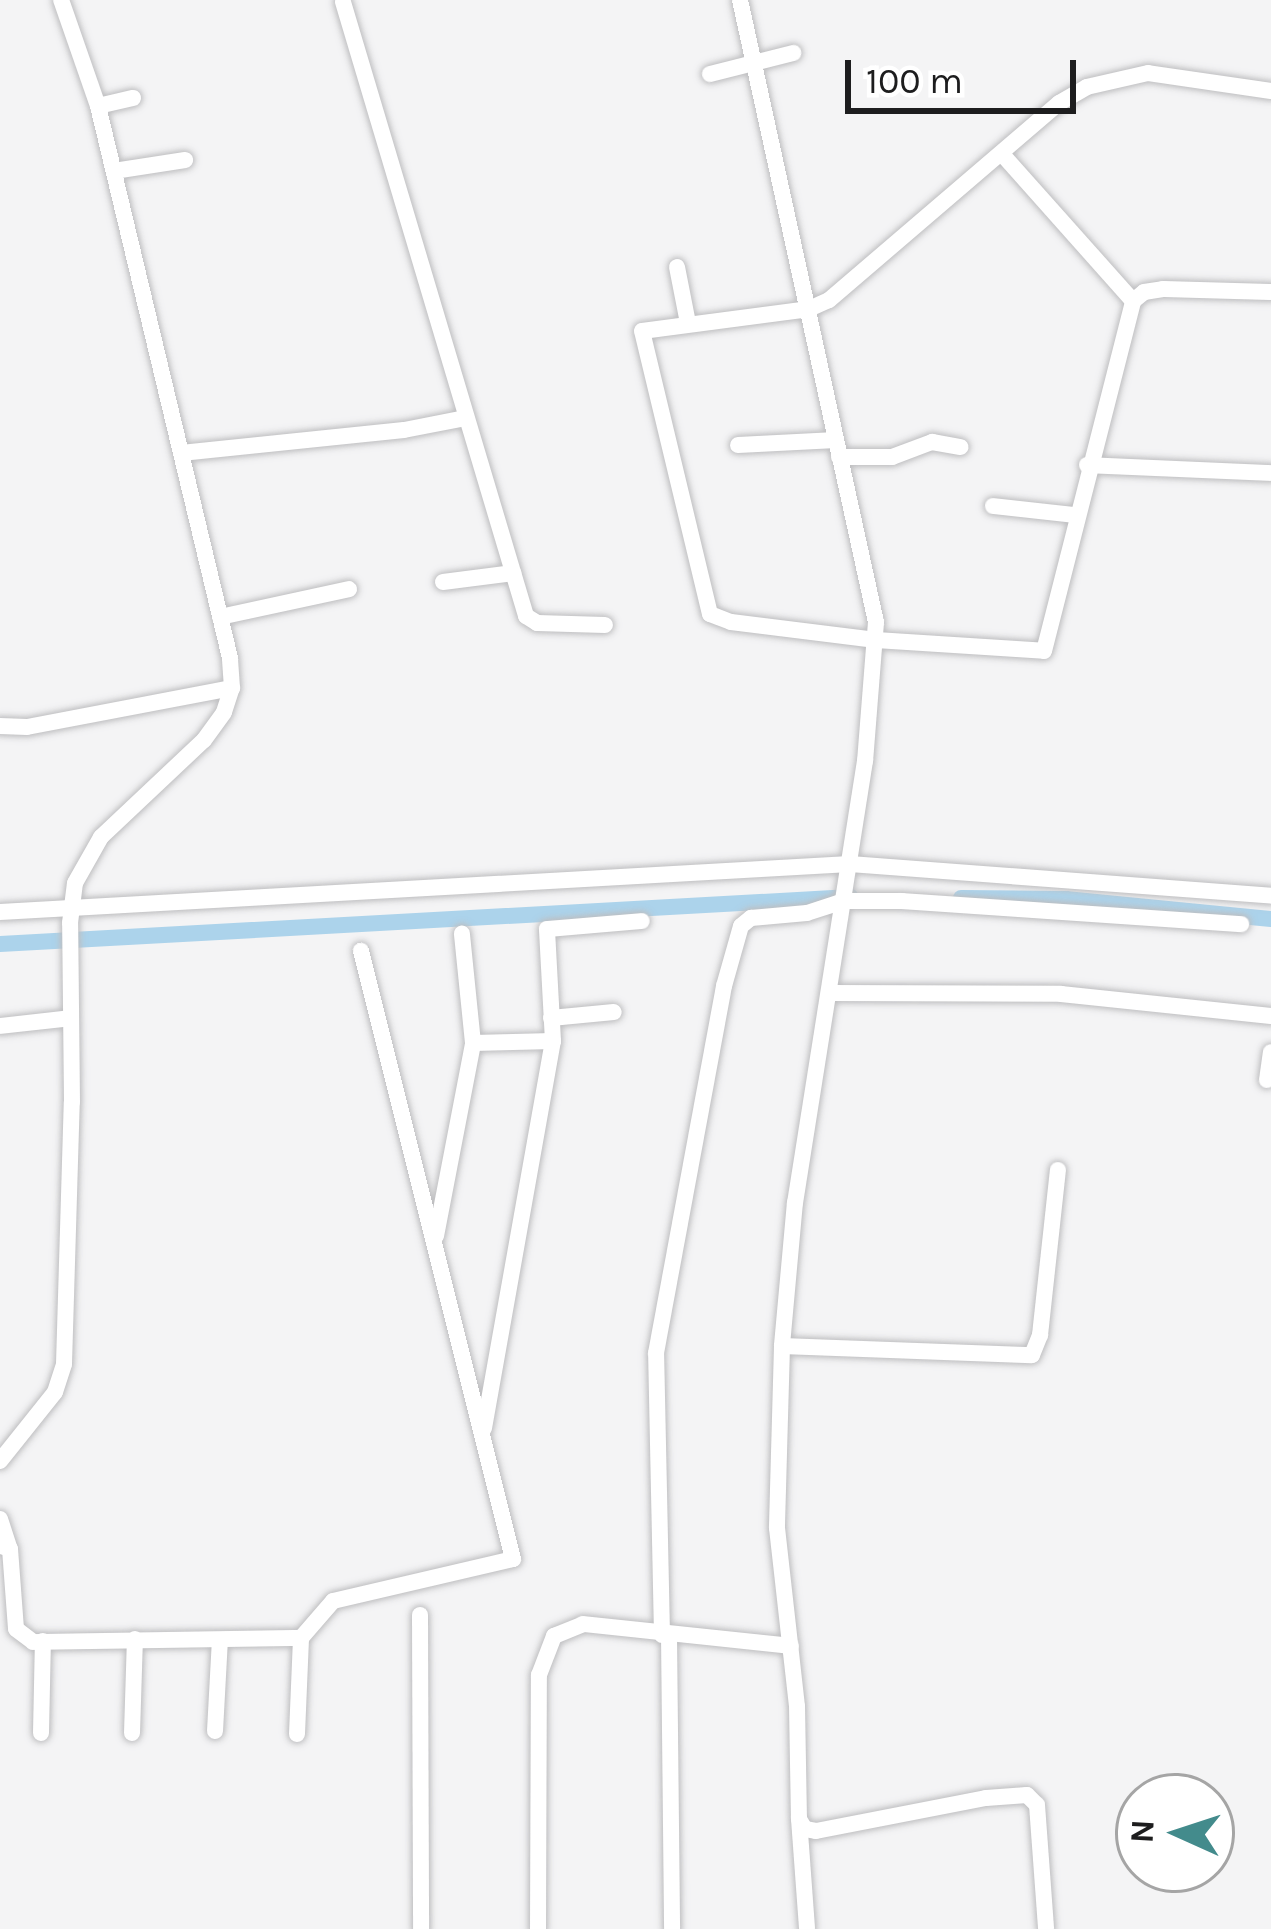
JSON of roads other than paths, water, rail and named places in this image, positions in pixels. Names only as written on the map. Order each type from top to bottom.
[{"type":"street","points":[[0,1461],[55,1392],[64,1364],[70,923],[90,851],[204,740],[224,712],[232,688],[220,617],[98,106],[61,0]]},
{"type":"street","points":[[740,0],[876,640],[850,870],[795,1202],[782,1346],[777,1528],[790,1646],[807,1929]]},
{"type":"street","points":[[343,2],[530,622],[605,625]]},
{"type":"street","points":[[710,74],[793,52]]},
{"type":"street","points":[[1133,301],[1087,465],[1044,651],[876,640],[730,622],[710,614],[642,331],[808,310],[840,293],[1059,103],[1118,76],[1170,75],[1271,91]]},
{"type":"street","points":[[98,106],[133,98]]},
{"type":"street","points":[[1002,154],[1133,301]]},
{"type":"street","points":[[114,171],[185,160]]},
{"type":"street","points":[[677,267],[688,323]]},
{"type":"street","points":[[1133,301],[1162,289],[1271,292]]},
{"type":"street","points":[[182,453],[404,430],[465,418]]},
{"type":"street","points":[[738,445],[838,449],[892,457],[932,442],[961,447]]},
{"type":"street","points":[[1087,465],[1271,473]]},
{"type":"street","points":[[993,506],[1075,515]]},
{"type":"street","points":[[443,582],[512,573]]},
{"type":"street","points":[[220,617],[349,589]]},
{"type":"street","points":[[0,726],[27,728],[232,688]]},
{"type":"street","points":[[0,912],[70,923],[850,870],[1271,896]]},
{"type":"street","points":[[672,1929],[656,1353],[732,946],[741,926],[752,918],[806,913],[845,900],[1241,924]]},
{"type":"street","points":[[482,1435],[553,1041],[547,929],[642,921]]},
{"type":"street","points":[[434,1242],[473,1043],[463,934]]},
{"type":"street","points":[[297,1734],[302,1638],[334,1600],[513,1559],[362,951]]},
{"type":"street","points":[[829,993],[1061,994],[1271,1016]]},
{"type":"street","points":[[551,1018],[614,1012]]},
{"type":"street","points":[[0,1026],[71,1018]]},
{"type":"street","points":[[473,1043],[553,1041]]},
{"type":"street","points":[[1267,1080],[1271,1052]]},
{"type":"street","points":[[782,1346],[1032,1355],[1040,1336],[1058,1170]]},
{"type":"street","points":[[0,1519],[16,1629],[21,1636],[44,1642],[302,1638]]},
{"type":"street","points":[[420,1615],[422,1929]]},
{"type":"street","points":[[538,1929],[539,1675],[544,1654],[566,1626],[790,1646]]},
{"type":"street","points":[[132,1732],[135,1639]]},
{"type":"street","points":[[215,1731],[220,1640]]},
{"type":"street","points":[[41,1732],[44,1642]]},
{"type":"street","points":[[799,1819],[805,1829],[816,1831],[986,1798],[1027,1796],[1037,1805],[1046,1929]]},
{"type":"waterway","points":[[0,944],[851,897]]},
{"type":"waterway","points":[[961,898],[1066,899],[1271,919]]}]
